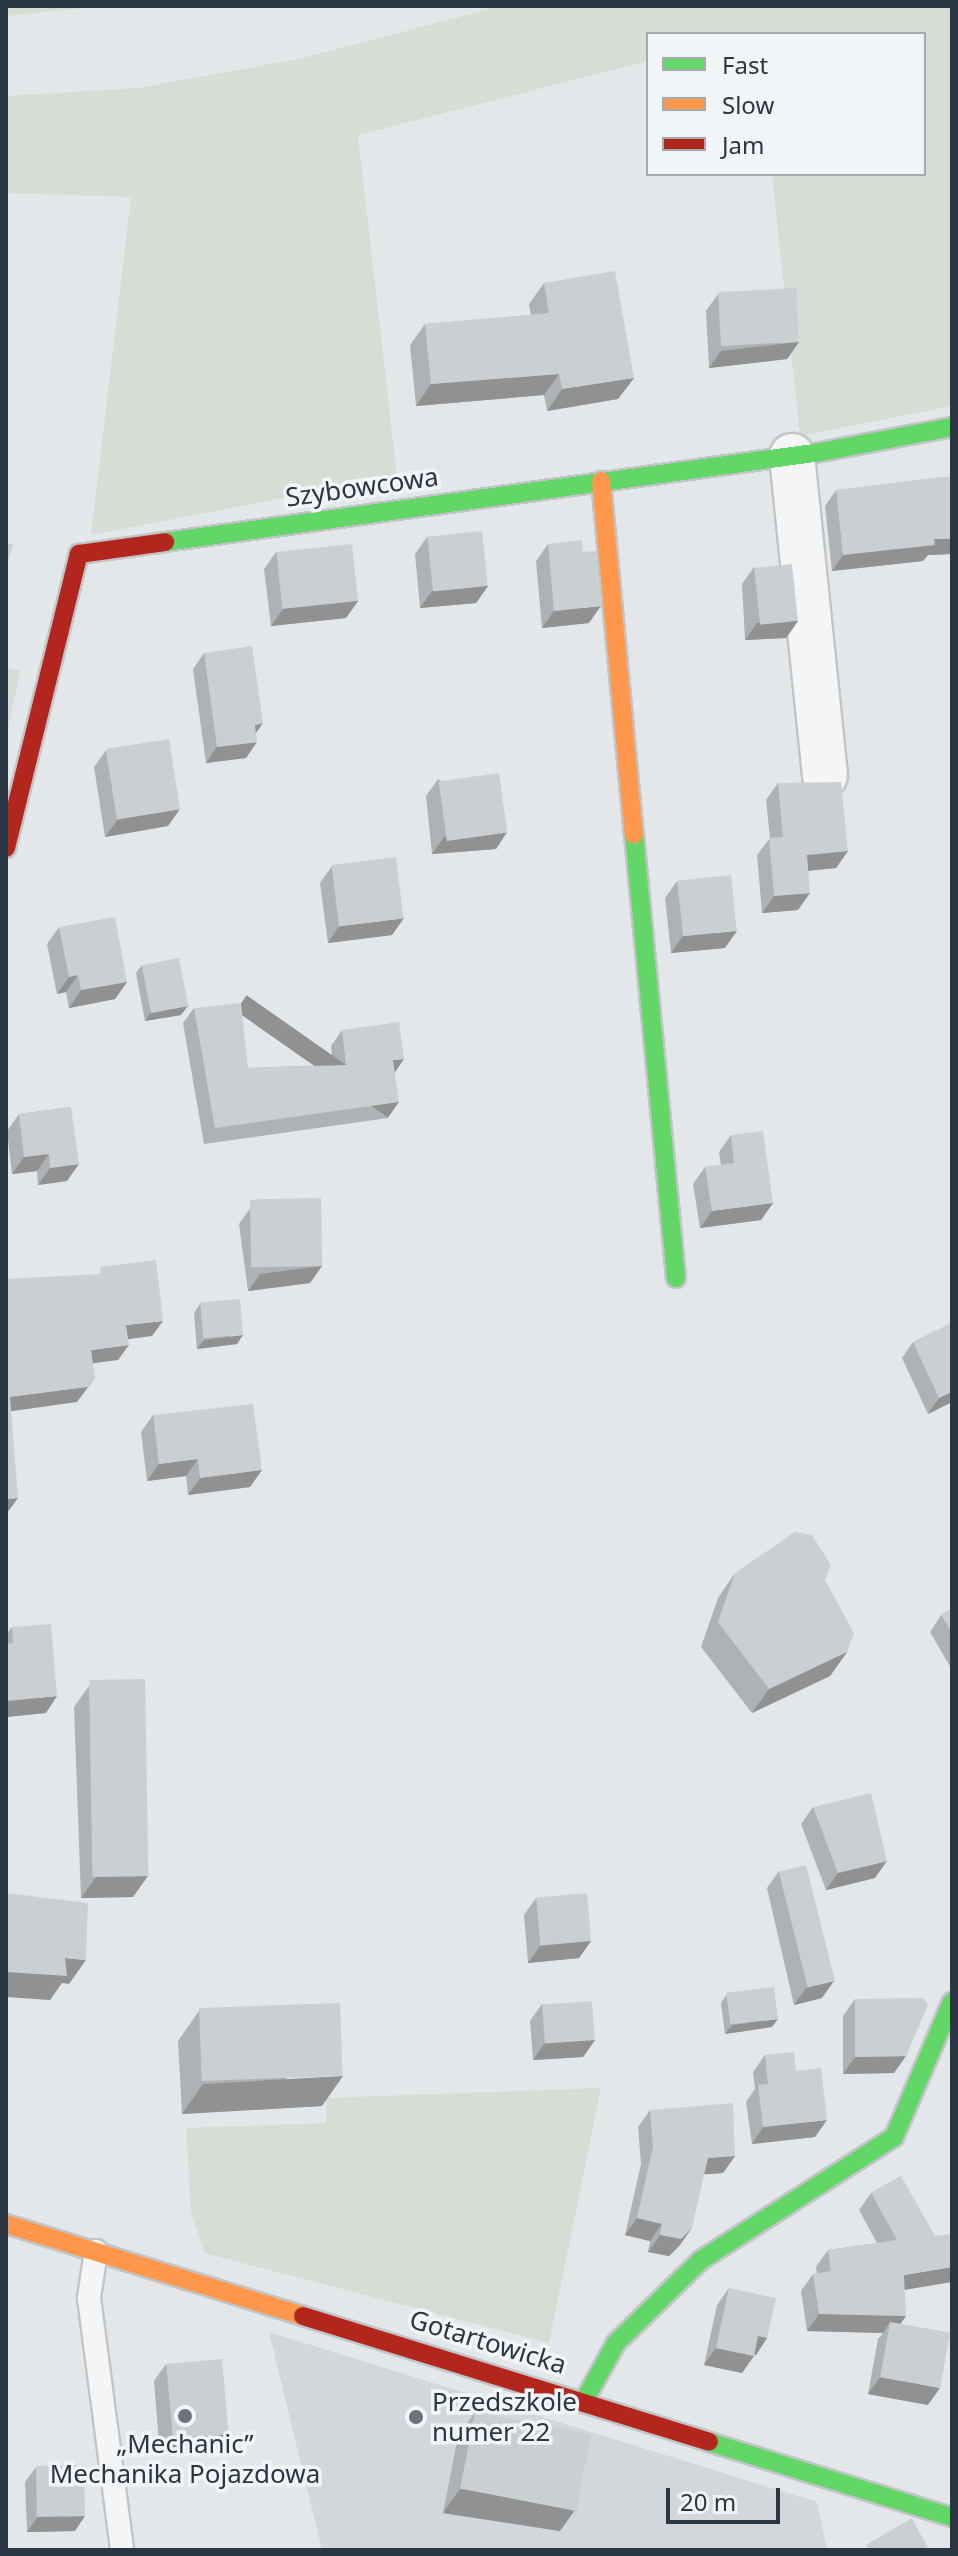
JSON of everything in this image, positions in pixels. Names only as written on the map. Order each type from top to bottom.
[{"type":"street","name":"Szybowcowa","points":[[6,848],[79,554],[792,456],[952,427]]},
{"type":"street","points":[[792,456],[825,775]]},
{"type":"street","points":[[601,481],[676,1278]]},
{"type":"street","points":[[585,2399],[616,2343],[701,2260],[894,2137],[952,2002]]},
{"type":"street","name":"Gotartowicka","points":[[6,2224],[585,2399],[952,2517]]},
{"type":"lane","points":[[96,2251],[89,2298],[122,2550]]},
{"type":"shaded area","points":[[6,6],[104,6],[6,16]]},
{"type":"shaded area","points":[[501,6],[952,6],[952,406],[800,436],[772,176],[926,176],[926,32],[646,32],[646,62],[358,135],[397,476],[91,535],[131,197],[6,193],[6,96],[138,88],[299,59]]},
{"type":"shaded area","points":[[6,667],[20,671],[6,739]]},
{"type":"shaded area","points":[[601,2088],[549,2343],[204,2253],[191,2212],[186,2128],[326,2123],[326,2098]]},
{"type":"shaded area","name":"Przedszkole numer 22","points":[[269,2332],[817,2502],[827,2550],[322,2550]]},
{"type":"building","points":[[615,271],[634,378],[562,389],[559,374],[431,384],[425,324],[549,313],[544,283]]},
{"type":"building","points":[[796,288],[799,342],[721,346],[718,292]]},
{"type":"building","points":[[952,477],[952,539],[934,539],[935,545],[843,555],[836,490]]},
{"type":"building","points":[[482,531],[488,586],[433,591],[427,537]]},
{"type":"building","points":[[582,540],[583,552],[596,551],[601,606],[554,611],[548,544]]},
{"type":"building","points":[[6,543],[13,545],[6,567]]},
{"type":"building","points":[[352,544],[358,601],[282,609],[276,552]]},
{"type":"building","points":[[792,564],[798,621],[760,625],[754,568]]},
{"type":"building","points":[[252,646],[263,723],[255,725],[257,742],[217,747],[204,653]]},
{"type":"building","points":[[169,739],[180,809],[117,819],[106,749]]},
{"type":"building","points":[[499,773],[507,832],[447,841],[439,781]]},
{"type":"building","points":[[841,782],[848,851],[807,855],[810,893],[774,896],[769,838],[783,837],[778,783]]},
{"type":"building","points":[[396,857],[404,919],[339,926],[331,865]]},
{"type":"building","points":[[731,875],[737,931],[683,936],[677,881]]},
{"type":"building","points":[[115,917],[127,982],[81,990],[78,975],[69,977],[59,927]]},
{"type":"building","points":[[179,958],[188,1006],[151,1013],[142,965]]},
{"type":"building","points":[[241,1003],[248,1068],[346,1065],[342,1030],[399,1022],[404,1059],[393,1060],[399,1102],[215,1128],[194,1008]]},
{"type":"building","points":[[71,1107],[79,1164],[50,1168],[49,1154],[24,1157],[19,1114]]},
{"type":"building","points":[[763,1131],[773,1203],[712,1211],[705,1167],[734,1163],[731,1135]]},
{"type":"building","points":[[321,1198],[322,1266],[251,1267],[250,1199]]},
{"type":"building","points":[[156,1260],[163,1321],[126,1325],[129,1345],[91,1350],[95,1378],[88,1387],[10,1397],[18,1498],[6,1499],[6,1279],[101,1274],[100,1267]]},
{"type":"building","points":[[240,1299],[243,1335],[203,1338],[200,1302]]},
{"type":"building","points":[[952,1323],[952,1392],[939,1398],[913,1342]]},
{"type":"building","points":[[253,1404],[262,1470],[200,1478],[198,1459],[159,1464],[153,1415]]},
{"type":"building","points":[[795,1532],[812,1535],[831,1565],[825,1580],[854,1633],[847,1652],[769,1689],[718,1622],[735,1573]]},
{"type":"building","points":[[952,1609],[952,1633],[941,1615]]},
{"type":"building","points":[[51,1624],[57,1696],[6,1701],[6,1644],[13,1643],[12,1627]]},
{"type":"building","points":[[145,1679],[148,1876],[92,1877],[89,1680]]},
{"type":"building","points":[[871,1793],[887,1861],[838,1873],[813,1807]]},
{"type":"building","points":[[806,1865],[835,1980],[808,1987],[779,1872]]},
{"type":"building","points":[[6,1893],[88,1903],[86,1960],[65,1958],[67,1976],[6,1972]]},
{"type":"building","points":[[587,1893],[591,1941],[540,1945],[536,1897]]},
{"type":"building","points":[[774,1987],[778,2019],[730,2025],[726,1993]]},
{"type":"building","points":[[924,1998],[928,2005],[906,2056],[855,2057],[855,1999]]},
{"type":"building","points":[[592,2001],[595,2040],[545,2043],[542,2004]]},
{"type":"building","points":[[340,2003],[343,2076],[202,2081],[199,2008]]},
{"type":"building","points":[[794,2052],[796,2071],[821,2068],[827,2120],[763,2127],[758,2085],[768,2084],[765,2055]]},
{"type":"building","points":[[733,2103],[735,2156],[708,2158],[692,2228],[681,2239],[660,2235],[662,2224],[637,2218],[653,2147],[650,2110]]},
{"type":"building","points":[[901,2176],[935,2236],[952,2234],[952,2267],[904,2275],[906,2316],[819,2314],[813,2274],[831,2271],[828,2250],[897,2240],[871,2193]]},
{"type":"building","points":[[729,2288],[776,2298],[767,2338],[758,2336],[754,2356],[716,2348]]},
{"type":"building","points":[[890,2322],[950,2333],[940,2388],[880,2377]]},
{"type":"building","points":[[222,2359],[229,2434],[173,2439],[166,2364]]},
{"type":"building","points":[[475,2412],[591,2435],[576,2511],[460,2489]]},
{"type":"building","points":[[84,2465],[85,2516],[37,2517],[36,2466]]},
{"type":"building","points":[[912,2518],[929,2550],[869,2550],[866,2545]]},
{"type":"traffic: fast","points":[[165,542],[821,452],[952,427]]},
{"type":"traffic: fast","points":[[634,834],[676,1278]]},
{"type":"traffic: fast","points":[[585,2399],[616,2343],[701,2260],[894,2137],[952,2002]]},
{"type":"traffic: fast","points":[[709,2442],[952,2517]]},
{"type":"traffic: slow","points":[[601,481],[634,834]]},
{"type":"traffic: slow","points":[[6,2224],[303,2316]]},
{"type":"traffic: jam","points":[[6,848],[79,554],[165,542]]},
{"type":"traffic: jam","points":[[303,2316],[709,2442]]},
{"type":"place","name":"„Mechanic” Mechanika Pojazdowa","points":[[185,2416]]},
{"type":"place","name":"Przedszkole numer 22","points":[[416,2417]]}]
